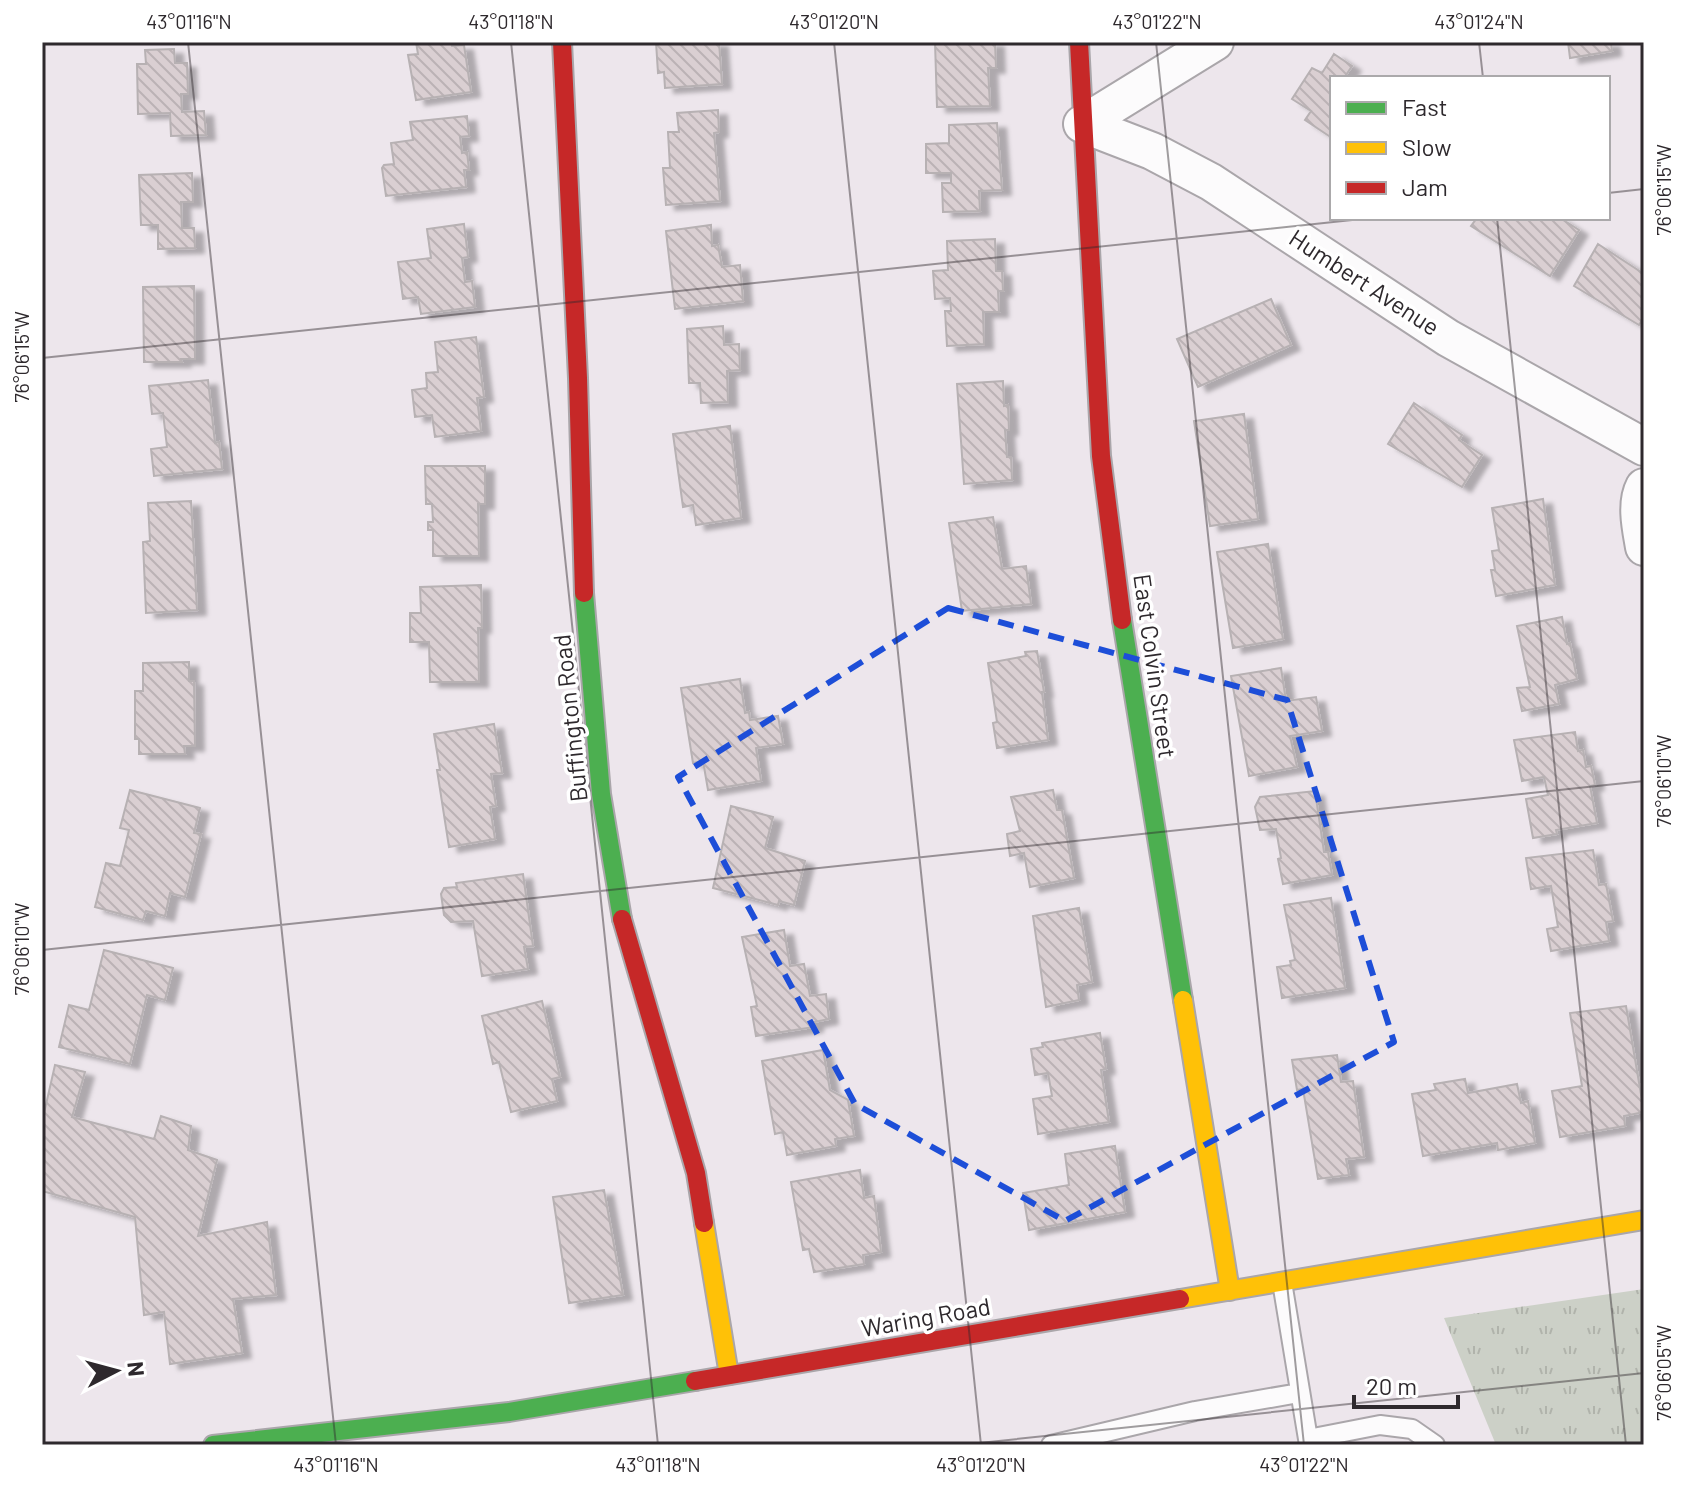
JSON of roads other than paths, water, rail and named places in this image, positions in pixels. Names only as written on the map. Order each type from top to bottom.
[{"type":"street","name":"Buffington Road","points":[[562,42],[578,378],[585,619],[601,794],[625,934],[696,1173],[729,1375]]},
{"type":"street","name":"East Colvin Street","points":[[1079,42],[1101,456],[1125,644],[1230,1291]]},
{"type":"street","points":[[1082,124],[1215,42]]},
{"type":"street","name":"Humbert Avenue","points":[[1082,124],[1152,151],[1211,182],[1448,338],[1644,447]]},
{"type":"street","points":[[1644,487],[1640,508],[1644,547]]},
{"type":"street","name":"Waring Road","points":[[213,1445],[509,1412],[1644,1220]]},
{"type":"lane","points":[[1282,1282],[1308,1442],[1380,1425],[1412,1429],[1435,1445]]},
{"type":"lane","points":[[1051,1445],[1195,1411],[1299,1393]]}]
